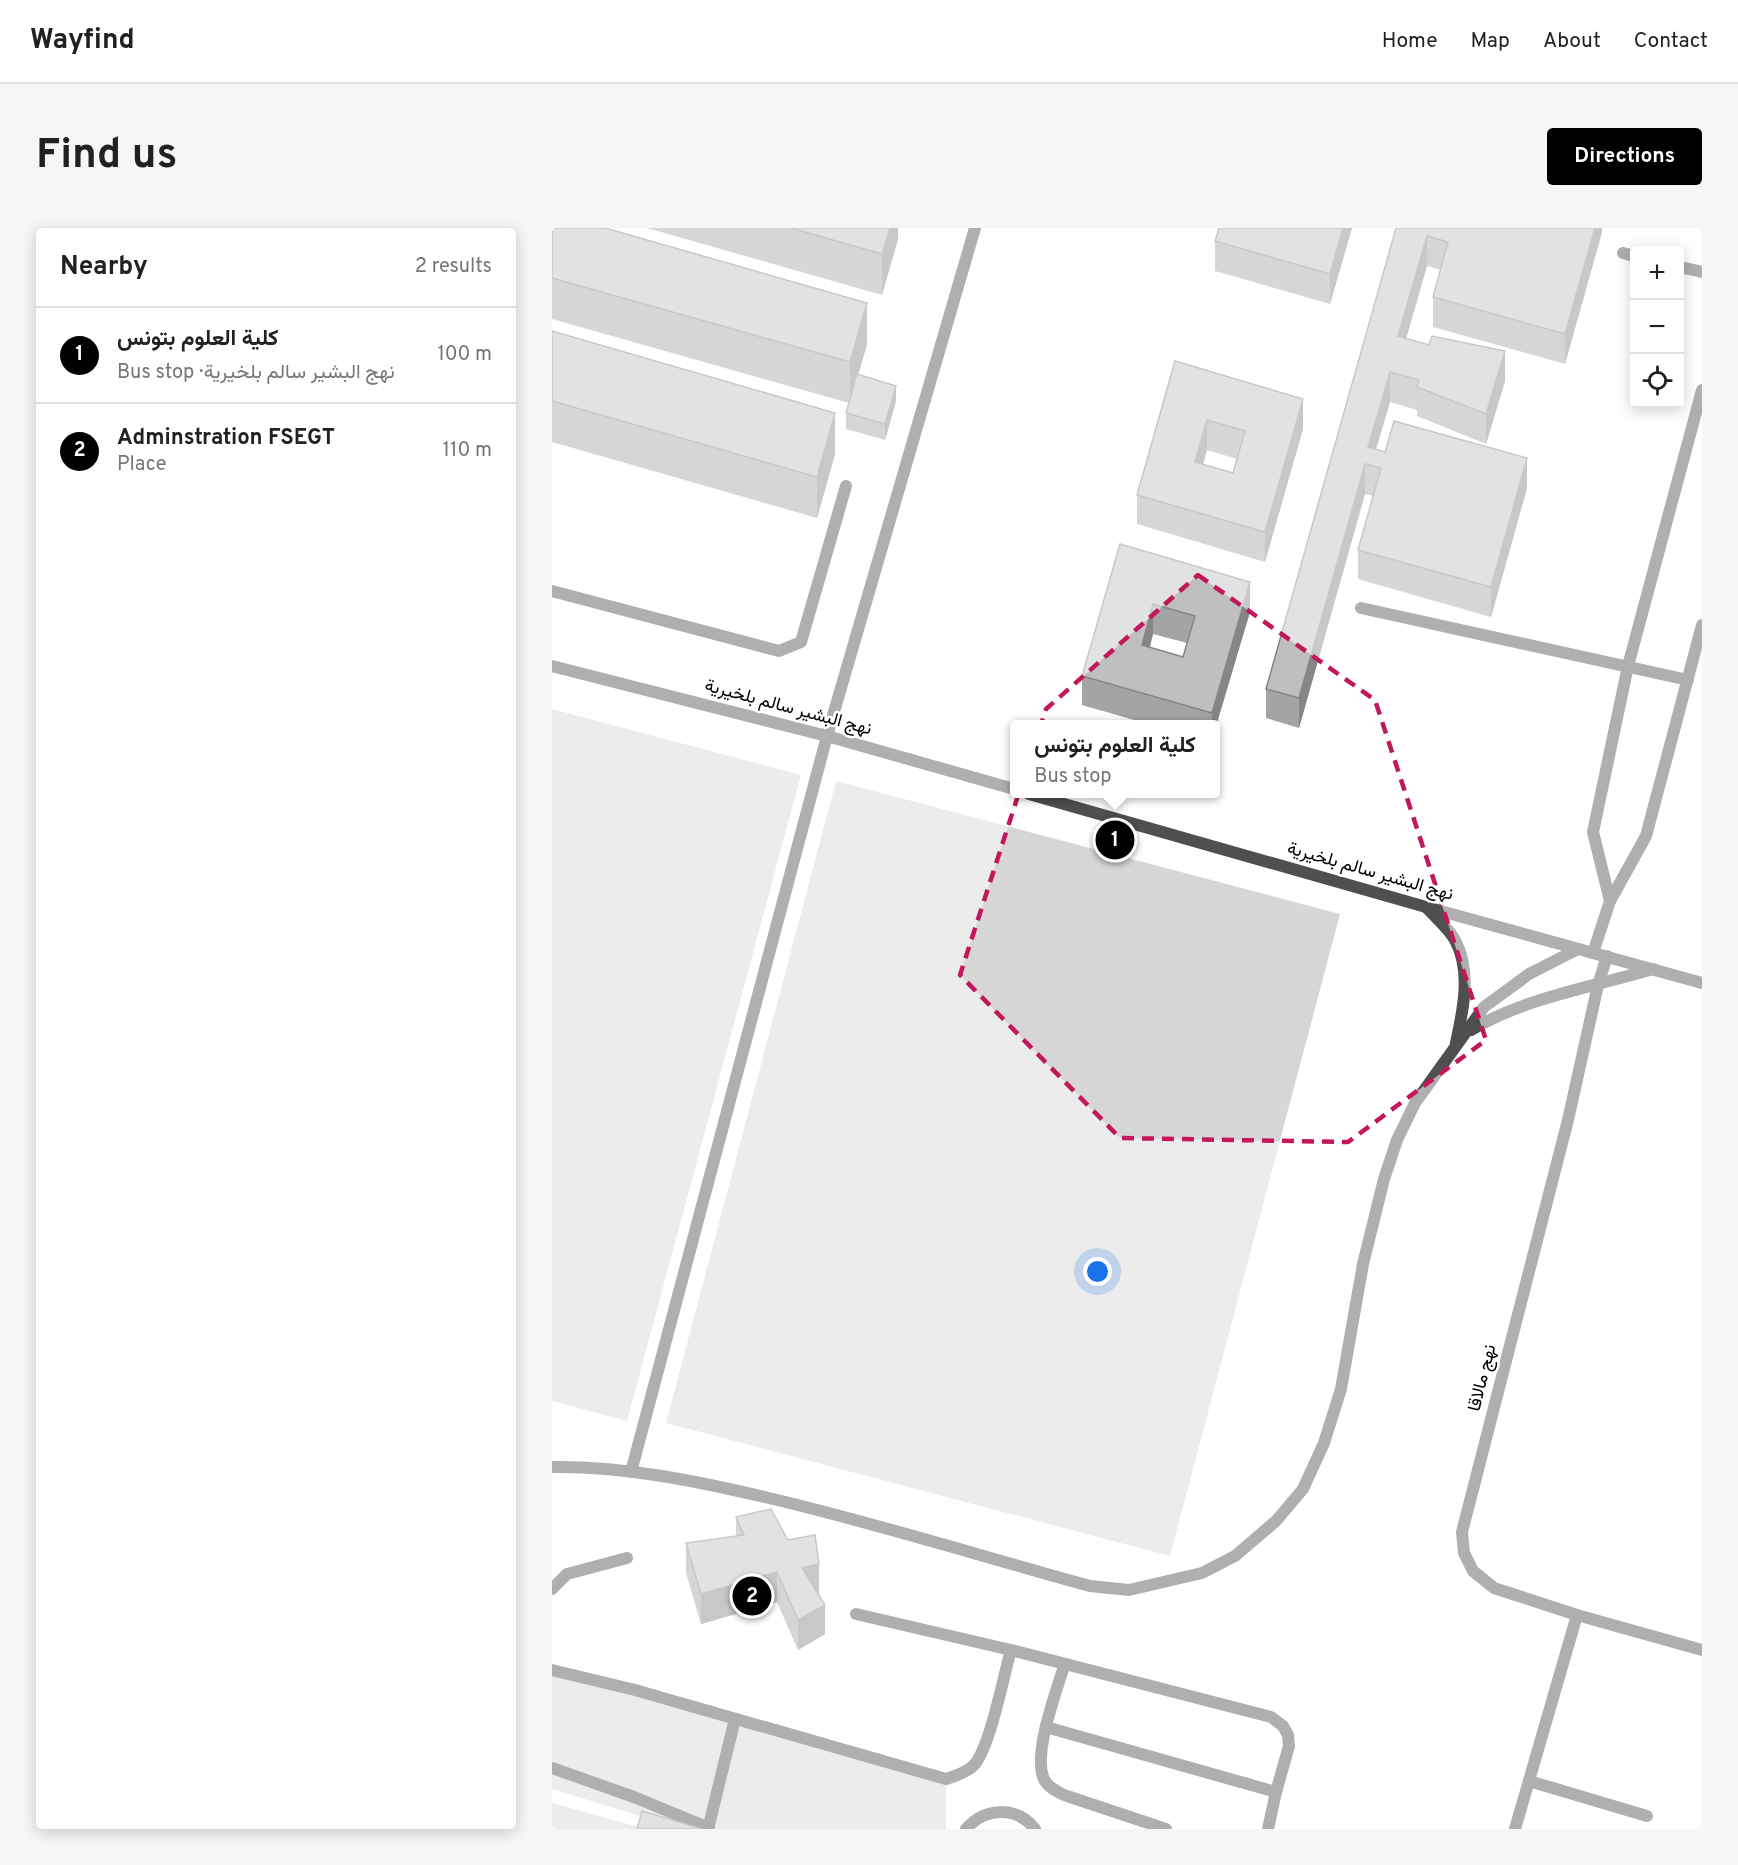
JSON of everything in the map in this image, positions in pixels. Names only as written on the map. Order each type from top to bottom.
[{"type":"street","points":[[631,1472],[827,736],[975,228]]},
{"type":"street","points":[[1684,268],[1702,272]]},
{"type":"street","points":[[1610,901],[1593,832],[1628,666],[1702,390]]},
{"type":"street","points":[[552,591],[779,651],[801,642],[846,486]]},
{"type":"street","points":[[1361,608],[1688,680]]},
{"type":"street","points":[[1593,952],[1610,901],[1646,836],[1702,625]]},
{"type":"street","name":"نهج البشير سالم بلخيرية","points":[[552,666],[827,736],[1010,788]]},
{"type":"street","name":"نهج البشير سالم بلخيرية","points":[[1043,798],[1702,983]]},
{"type":"street","points":[[1426,907],[1455,939],[1462,960],[1465,987],[1455,1047]]},
{"type":"street","points":[[552,1467],[631,1472],[706,1483],[816,1509],[1090,1586],[1129,1590],[1202,1573],[1235,1556],[1276,1521],[1303,1489],[1324,1443],[1341,1389],[1363,1264],[1384,1179],[1397,1140],[1415,1103],[1484,1007],[1529,974],[1578,949]]},
{"type":"street","name":"نهج مالاقا","points":[[1607,957],[1598,985],[1568,1120],[1462,1532],[1464,1553],[1473,1571],[1494,1588],[1577,1615],[1702,1650]]},
{"type":"street","points":[[1465,1034],[1492,1018],[1532,1003],[1653,969]]},
{"type":"street","points":[[552,1589],[567,1574],[627,1558]]},
{"type":"street","points":[[856,1614],[1011,1650],[1064,1666],[1270,1717],[1278,1721],[1288,1735],[1289,1746],[1275,1792],[1268,1829]]},
{"type":"street","points":[[1515,1829],[1577,1615]]},
{"type":"street","points":[[552,1670],[635,1690],[946,1779],[961,1774],[974,1765],[985,1744],[1011,1650]]},
{"type":"street","points":[[1064,1666],[1046,1727],[1041,1758],[1044,1779],[1053,1789],[1064,1795],[1166,1829]]},
{"type":"street","points":[[552,1768],[634,1797],[709,1828],[735,1719]]},
{"type":"street","points":[[1046,1727],[1275,1792]]},
{"type":"street","points":[[1529,1781],[1647,1816]]},
{"type":"street","points":[[966,1829],[982,1816],[994,1812],[1007,1812],[1019,1815],[1035,1829]]},
{"type":"highlighted area","points":[[1198,575],[1375,700],[1486,1040],[1348,1142],[1120,1138],[960,975],[1046,709]]},
{"type":"shaded area","points":[[552,709],[801,775],[627,1421],[552,1401]]},
{"type":"shaded area","points":[[836,781],[1340,914],[1170,1556],[666,1423]]},
{"type":"shaded area","points":[[552,1671],[946,1779],[946,1829],[682,1829],[552,1789]]},
{"type":"shaded area","points":[[552,1803],[646,1829],[552,1829]]},
{"type":"building","points":[[552,228],[605,228],[867,303],[850,362],[552,278]]},
{"type":"building","points":[[791,228],[890,228],[882,254]]},
{"type":"building","points":[[1219,228],[1343,228],[1330,274],[1215,241]]},
{"type":"building","points":[[1396,228],[1595,228],[1565,334],[1433,297],[1448,242],[1427,236],[1398,336],[1429,345],[1432,336],[1505,351],[1486,414],[1417,387],[1419,380],[1390,372],[1368,447],[1385,452],[1394,421],[1527,458],[1491,587],[1358,550],[1381,468],[1365,464],[1299,698],[1266,689]]},
{"type":"building","points":[[552,331],[835,413],[817,477],[552,401]]},
{"type":"building","points":[[1175,361],[1303,399],[1265,532],[1137,495]],"holes":[[[1207,420],[1245,431],[1233,473],[1195,462]]]},
{"type":"building","points":[[857,374],[896,386],[885,424],[846,413]]},
{"type":"building","points":[[1120,544],[1250,582],[1212,713],[1082,676]],"holes":[[[1153,604],[1195,616],[1183,657],[1142,645]]]},
{"type":"building","points":[[771,1509],[788,1540],[815,1535],[819,1564],[802,1568],[825,1605],[798,1620],[777,1572],[701,1594],[686,1543],[744,1535],[736,1517]]},
{"type":"building","points":[[642,1811],[702,1829],[637,1829]]},
{"type":"place","name":"كلية العلوم بتونس","points":[[1115,840]]},
{"type":"place","name":"Adminstration FSEGT","points":[[752,1596]]}]
